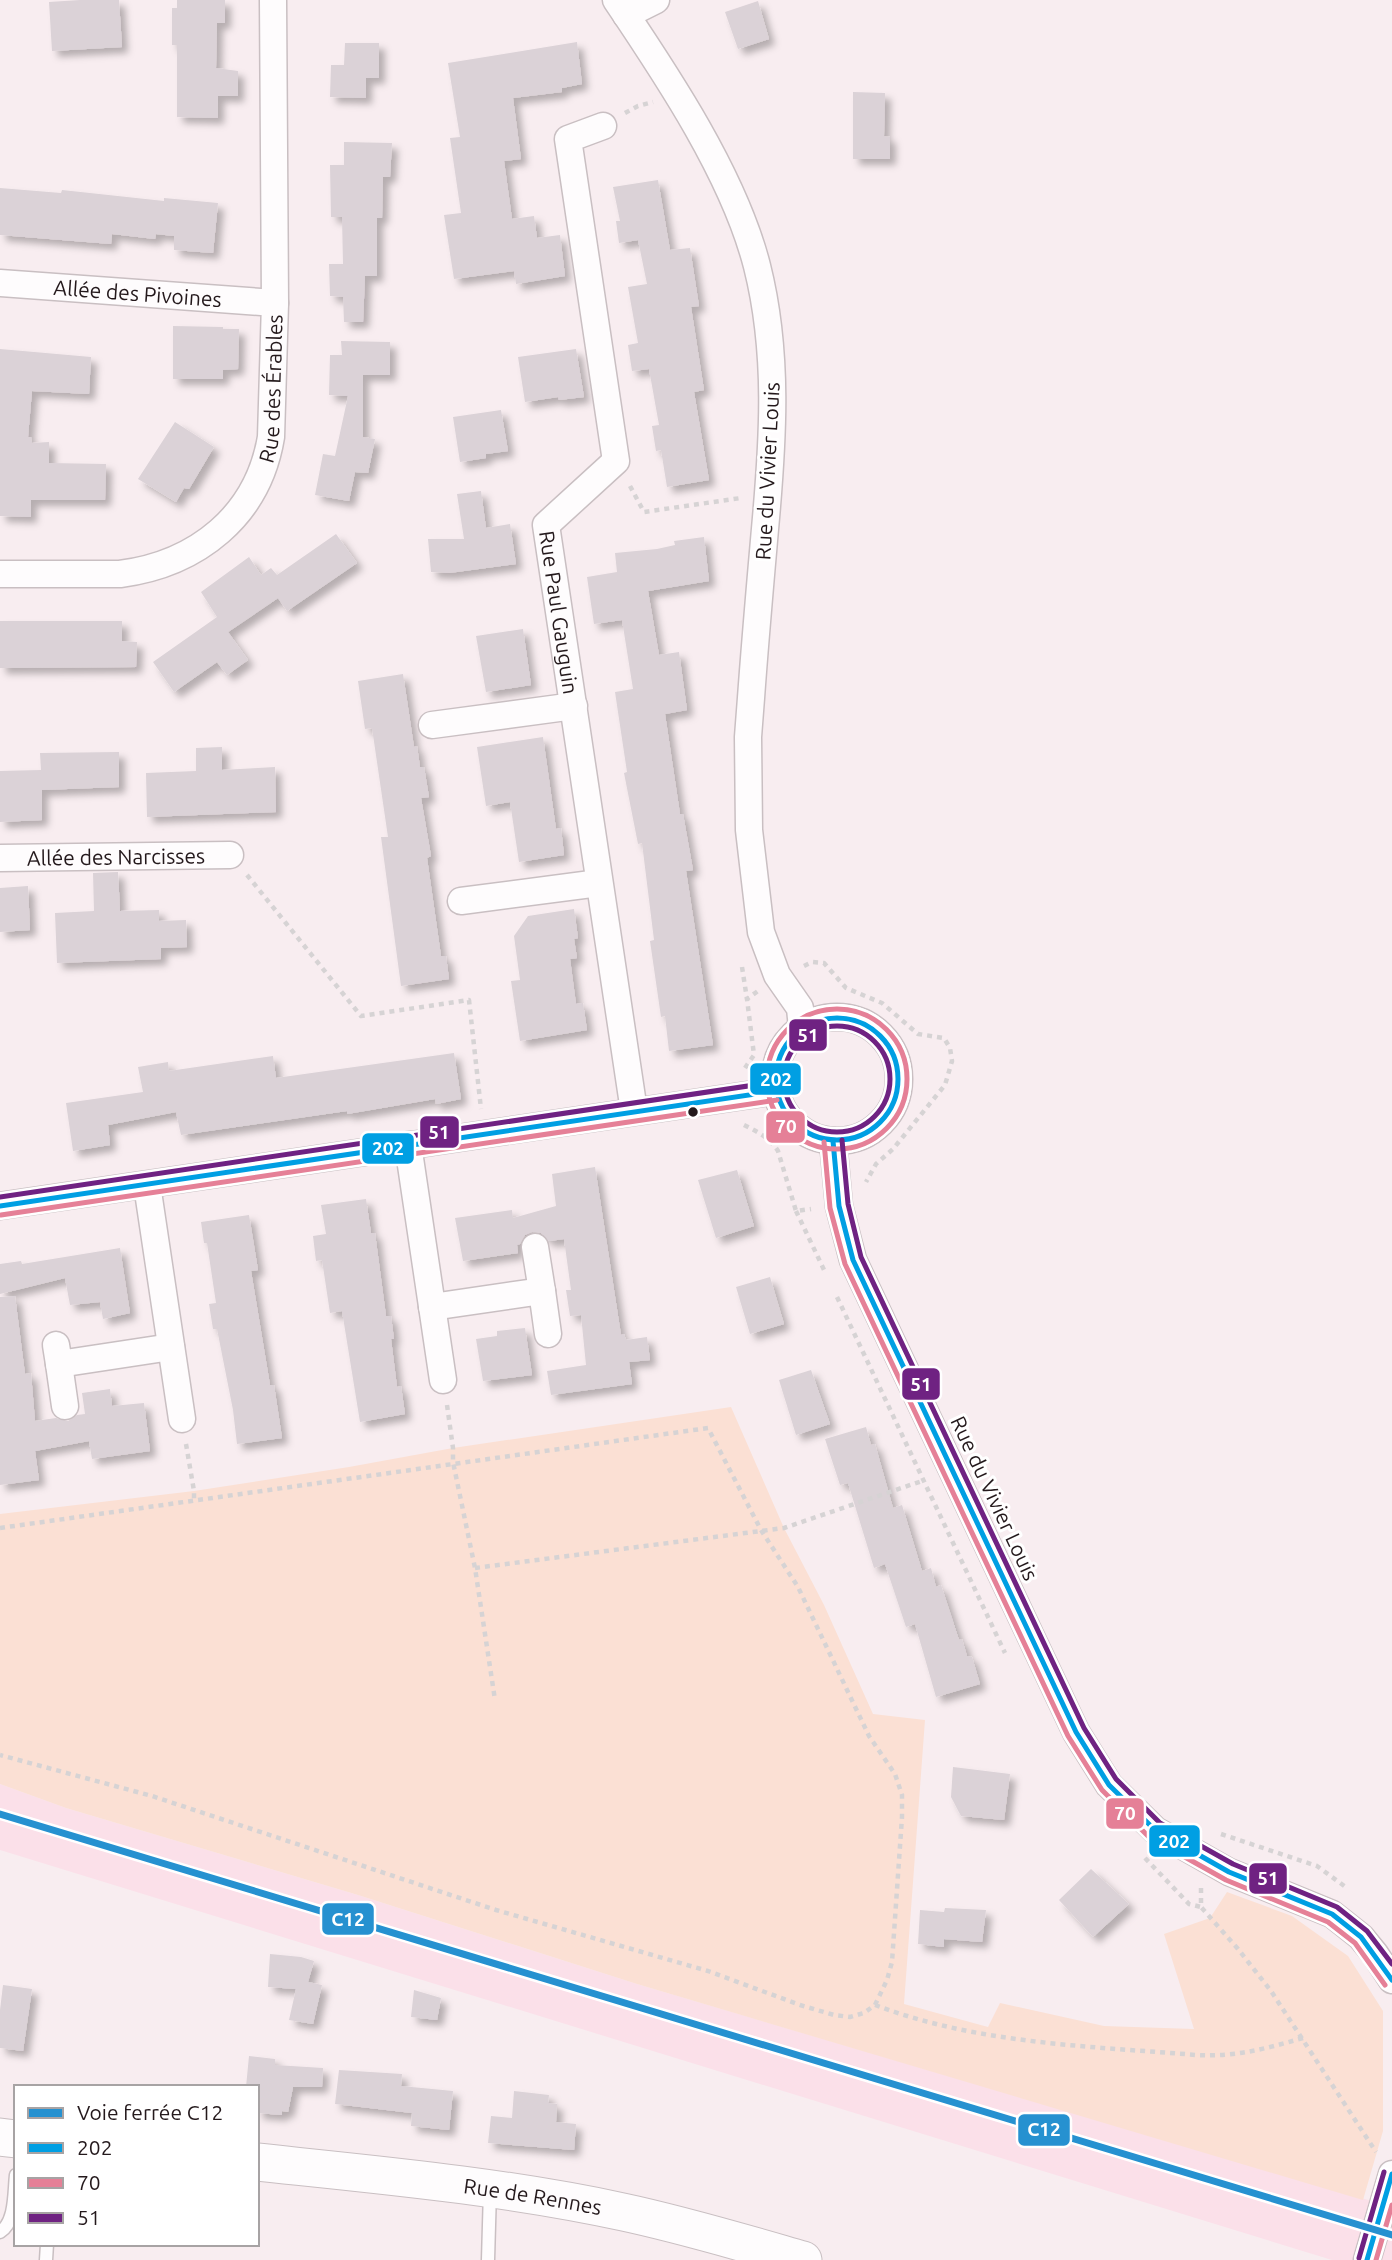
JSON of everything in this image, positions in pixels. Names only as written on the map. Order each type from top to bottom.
[{"type":"main road","name":"Rue de Rennes","points":[[259,2162],[421,2179],[623,2212],[803,2260]]},
{"type":"street","name":"Rue des Érables","points":[[0,574],[110,575],[138,572],[169,563],[198,548],[225,526],[257,484],[269,449],[275,303],[273,0]]},
{"type":"street","points":[[621,7],[656,0]]},
{"type":"street","name":"Rue du Vivier Louis","points":[[621,7],[673,89],[727,187],[754,255],[768,318],[773,373],[773,427],[748,737],[749,830],[761,932],[777,975],[800,1008],[802,1028]]},
{"type":"street","points":[[603,126],[568,139],[616,461]]},
{"type":"street","name":"Allée des Pivoines","points":[[0,283],[275,303]]},
{"type":"street","name":"Rue Paul Gauguin","points":[[616,461],[546,525],[634,1111]]},
{"type":"street","points":[[432,725],[573,706]]},
{"type":"street","name":"Allée des Narcisses","points":[[0,858],[230,855]]},
{"type":"street","points":[[461,901],[599,883]]},
{"type":"street","points":[[851,1018],[880,1034],[890,1047],[897,1063],[899,1080],[896,1096],[884,1118],[865,1134],[849,1140],[832,1141],[819,1138],[796,1125],[787,1115],[776,1091],[777,1062],[792,1037],[802,1028],[817,1020],[851,1018]]},
{"type":"street","points":[[0,1206],[776,1091]]},
{"type":"street","name":"Rue du Vivier Louis","points":[[832,1141],[851,1207],[853,1259],[1076,1732],[1109,1785],[1155,1830],[1229,1872],[1332,1914],[1361,1937],[1392,1980]]},
{"type":"street","points":[[408,1145],[443,1380]]},
{"type":"street","points":[[147,1185],[182,1419]]},
{"type":"street","points":[[535,1247],[548,1334]]},
{"type":"street","points":[[432,1307],[541,1291]]},
{"type":"street","points":[[65,1406],[57,1355],[171,1347]]},
{"type":"street","points":[[1367,2260],[1386,2165]]},
{"type":"lane","points":[[0,2232],[7,2227],[14,2189]]},
{"type":"lane","points":[[488,2260],[490,2189]]},
{"type":"path","points":[[603,126],[638,106],[654,102],[646,90]]},
{"type":"path","points":[[616,461],[644,512],[729,501],[768,492]]},
{"type":"path","points":[[230,855],[361,1016],[469,1000],[484,1134]]},
{"type":"path","points":[[741,961],[754,1055]]},
{"type":"path","points":[[724,1097],[734,1120],[757,1132],[772,1143],[778,1152],[796,1211],[851,1207],[876,1164],[893,1149],[945,1085],[952,1061],[950,1048],[944,1038],[918,1034],[882,1003],[846,988],[824,963],[812,962],[793,972],[777,975],[747,999]]},
{"type":"path","points":[[443,1380],[453,1462],[475,1568],[495,1700]]},
{"type":"path","points":[[182,1419],[194,1500]]},
{"type":"path","points":[[0,1528],[708,1428],[761,1530],[798,1587],[869,1736],[895,1774],[902,1795],[892,1962],[875,2006],[850,2017],[822,2012],[708,1971],[496,1910],[152,1796],[0,1755]]},
{"type":"path","points":[[475,1568],[784,1528],[951,1471]]},
{"type":"path","points":[[1213,1833],[1222,1834]]},
{"type":"path","points":[[1201,1907],[1238,1949],[1303,2038],[1367,2140],[1386,2165]]},
{"type":"path","points":[[875,2006],[905,2017],[1005,2039],[1196,2055],[1249,2053],[1303,2038]]},
{"type":"shaded area","points":[[731,1407],[784,1528],[824,1605],[873,1714],[925,1720],[904,2004],[988,2027],[1000,2003],[1104,2026],[1194,2029],[1164,1934],[1210,1918],[1227,1892],[1292,1916],[1348,1956],[1383,2011],[1383,2131],[1363,2200],[637,1984],[358,1895],[66,1808],[0,1784],[0,1514],[194,1491],[453,1448]]},
{"type":"shaded area","points":[[0,1784],[66,1808],[358,1895],[637,1984],[1392,2207],[1392,2260],[1332,2260],[0,1850]]},
{"type":"building","points":[[119,0],[122,47],[52,51],[49,2]]},
{"type":"building","points":[[177,0],[225,0],[225,23],[217,23],[216,68],[238,71],[238,96],[218,96],[218,118],[177,117],[177,45],[172,45],[172,8],[177,8]]},
{"type":"building","points":[[758,1],[769,39],[738,49],[725,12]]},
{"type":"building","points":[[577,42],[582,84],[562,88],[562,92],[513,98],[521,159],[504,161],[512,219],[534,216],[537,238],[560,235],[565,276],[516,284],[514,271],[454,279],[444,215],[461,213],[450,138],[460,137],[448,63]]},
{"type":"building","points":[[345,43],[379,43],[379,78],[366,78],[366,98],[330,97],[331,65],[344,65]]},
{"type":"building","points":[[853,92],[885,93],[884,136],[890,137],[890,159],[853,159]]},
{"type":"building","points":[[344,142],[392,143],[390,177],[383,177],[382,218],[377,218],[377,276],[365,276],[363,322],[344,322],[343,297],[330,296],[329,264],[343,264],[342,217],[331,217],[330,165],[344,165]]},
{"type":"building","points":[[658,180],[670,250],[690,248],[699,306],[691,307],[704,390],[694,392],[709,480],[667,487],[661,450],[656,451],[652,426],[659,425],[649,369],[632,371],[628,345],[638,343],[628,287],[647,284],[638,240],[619,243],[616,221],[620,221],[613,187]]},
{"type":"building","points":[[0,188],[61,193],[62,190],[164,201],[164,198],[218,203],[213,253],[174,250],[174,236],[156,234],[155,239],[112,234],[111,244],[0,235]]},
{"type":"building","points":[[173,326],[239,329],[238,369],[223,370],[223,379],[173,379]]},
{"type":"building","points":[[341,341],[390,342],[390,375],[363,375],[363,437],[375,439],[368,473],[355,472],[349,501],[315,495],[323,454],[335,456],[348,396],[329,395],[330,355],[342,355]]},
{"type":"building","points":[[0,349],[91,357],[89,394],[32,391],[28,437],[31,437],[32,443],[49,442],[49,463],[106,464],[105,500],[31,500],[31,517],[0,516]]},
{"type":"building","points":[[576,349],[584,397],[559,400],[558,397],[525,402],[518,357]]},
{"type":"building","points":[[501,410],[508,451],[460,462],[453,417]]},
{"type":"building","points":[[175,422],[214,447],[189,489],[184,488],[176,502],[138,479]]},
{"type":"building","points":[[481,491],[486,528],[510,524],[516,564],[449,573],[431,572],[428,539],[464,539],[457,494]]},
{"type":"building","points":[[336,534],[357,563],[287,611],[278,598],[228,632],[248,660],[227,675],[217,662],[174,692],[153,662],[217,617],[201,592],[249,557],[261,575],[271,568],[277,575]]},
{"type":"building","points":[[704,537],[709,581],[648,591],[659,655],[679,652],[687,710],[665,714],[680,814],[683,814],[693,870],[686,871],[713,1045],[669,1051],[650,941],[654,940],[642,843],[638,844],[624,773],[627,772],[615,692],[633,689],[622,620],[594,624],[587,577],[617,572],[615,553],[657,549],[675,545],[674,541]]},
{"type":"building","points":[[0,621],[122,621],[122,641],[137,642],[136,667],[0,668]]},
{"type":"building","points":[[523,629],[531,685],[486,692],[476,636]]},
{"type":"building","points":[[403,674],[414,747],[417,746],[420,767],[424,767],[429,797],[421,798],[431,856],[427,858],[441,956],[446,956],[449,979],[401,986],[381,837],[388,837],[372,728],[365,729],[358,681]]},
{"type":"building","points":[[543,737],[556,829],[561,828],[564,855],[519,862],[510,802],[486,806],[477,747]]},
{"type":"building","points":[[222,747],[222,770],[275,767],[276,812],[147,817],[146,773],[196,771],[196,748]]},
{"type":"building","points":[[119,752],[119,787],[42,790],[42,820],[0,822],[0,771],[41,770],[40,753]]},
{"type":"building","points":[[118,872],[120,911],[159,910],[159,921],[186,920],[187,947],[161,948],[161,959],[57,963],[55,913],[94,911],[93,873]]},
{"type":"building","points":[[28,886],[30,930],[0,932],[0,888]]},
{"type":"building","points":[[574,909],[578,938],[574,939],[577,958],[570,959],[576,1004],[583,1003],[587,1030],[520,1041],[511,981],[520,980],[514,936],[528,916]]},
{"type":"building","points":[[454,1053],[461,1099],[436,1104],[435,1099],[347,1114],[347,1111],[181,1135],[176,1112],[108,1125],[110,1145],[73,1151],[66,1103],[143,1092],[138,1067],[168,1062],[169,1071],[273,1056],[276,1078]]},
{"type":"building","points":[[595,1167],[621,1335],[624,1334],[626,1340],[647,1337],[650,1360],[629,1362],[632,1384],[551,1395],[547,1371],[586,1365],[581,1315],[570,1316],[566,1290],[571,1290],[564,1239],[549,1241],[541,1233],[532,1232],[525,1235],[517,1245],[518,1253],[463,1261],[455,1218],[512,1210],[513,1218],[556,1206],[552,1174]]},
{"type":"building","points":[[737,1170],[754,1226],[716,1238],[698,1180]]},
{"type":"building","points":[[366,1199],[371,1233],[375,1233],[386,1316],[391,1316],[397,1387],[401,1386],[405,1414],[360,1422],[342,1311],[330,1313],[322,1260],[316,1261],[313,1236],[326,1234],[321,1205]]},
{"type":"building","points":[[249,1215],[258,1270],[251,1271],[270,1385],[274,1385],[282,1438],[237,1444],[217,1329],[213,1329],[209,1304],[216,1303],[201,1222]]},
{"type":"building","points":[[120,1248],[130,1313],[103,1319],[100,1302],[70,1305],[65,1278],[0,1294],[0,1264],[21,1261],[22,1264]]},
{"type":"building","points":[[770,1277],[784,1324],[750,1334],[736,1287]]},
{"type":"building","points":[[15,1296],[25,1374],[31,1373],[35,1421],[56,1418],[68,1421],[77,1415],[85,1414],[82,1393],[110,1389],[112,1406],[144,1403],[150,1451],[92,1459],[89,1441],[35,1451],[39,1480],[0,1485],[0,1297]]},
{"type":"building","points":[[525,1328],[532,1375],[483,1381],[476,1339],[497,1336],[497,1331]]},
{"type":"building","points":[[811,1370],[830,1424],[796,1435],[779,1380]]},
{"type":"building","points":[[866,1427],[871,1445],[875,1444],[893,1508],[902,1505],[922,1571],[931,1568],[936,1587],[941,1585],[959,1640],[962,1639],[967,1656],[972,1657],[980,1684],[936,1697],[915,1624],[906,1627],[885,1564],[874,1568],[848,1483],[840,1485],[825,1439]]},
{"type":"building","points":[[953,1767],[1010,1774],[1004,1820],[961,1816],[951,1797]]},
{"type":"building","points":[[1091,1869],[1129,1904],[1093,1937],[1059,1900]]},
{"type":"building","points":[[945,1908],[986,1910],[982,1942],[944,1939],[944,1947],[918,1944],[920,1910],[944,1912]]},
{"type":"building","points":[[270,1954],[314,1961],[308,1982],[322,1985],[313,2024],[289,2020],[296,1989],[268,1987]]},
{"type":"building","points":[[3,1985],[32,1989],[23,2051],[0,2048]]},
{"type":"building","points":[[414,1990],[441,1998],[437,2020],[411,2017]]},
{"type":"building","points":[[249,2056],[275,2059],[275,2065],[323,2068],[322,2087],[293,2087],[288,2112],[282,2111],[282,2115],[259,2113],[259,2085],[246,2085]]},
{"type":"building","points":[[339,2070],[402,2074],[401,2086],[453,2091],[449,2130],[411,2126],[412,2113],[335,2104]]},
{"type":"building","points":[[514,2091],[549,2095],[548,2103],[557,2104],[556,2122],[576,2124],[574,2150],[488,2143],[491,2116],[512,2118]]},
{"type":"rail line","name":"C12","points":[[0,1814],[1392,2235]]},
{"type":"transit line","name":"70","points":[[837,1009],[864,1014],[887,1029],[902,1052],[907,1079],[902,1106],[887,1129],[864,1144],[837,1149],[810,1144],[787,1129],[772,1106],[767,1079],[772,1052],[787,1029],[810,1014],[837,1009]]},
{"type":"transit line","name":"202","points":[[837,1018],[861,1022],[880,1036],[894,1055],[898,1079],[894,1103],[880,1122],[861,1136],[837,1140],[813,1136],[794,1122],[780,1103],[776,1079],[780,1055],[794,1036],[813,1022],[837,1018]]},
{"type":"transit line","name":"51","points":[[837,1026],[857,1030],[874,1042],[886,1059],[890,1079],[886,1099],[874,1116],[857,1128],[837,1132],[817,1128],[800,1116],[788,1099],[784,1079],[788,1059],[800,1042],[817,1030],[837,1026]]},
{"type":"transit line","name":"51","points":[[0,1197],[775,1082]]},
{"type":"transit line","name":"202","points":[[0,1206],[776,1091]]},
{"type":"transit line","name":"70","points":[[1,1215],[777,1100]]},
{"type":"transit line","name":"51","points":[[842,1140],[848,1204],[861,1257],[1084,1728],[1116,1779],[1160,1823],[1233,1864],[1337,1907],[1367,1931],[1392,1964]]},
{"type":"transit line","name":"202","points":[[833,1141],[839,1206],[853,1260],[1076,1732],[1109,1785],[1155,1830],[1229,1872],[1332,1914],[1361,1937],[1392,1980]]},
{"type":"transit line","name":"70","points":[[824,1142],[830,1208],[845,1264],[1068,1736],[1102,1790],[1149,1837],[1226,1880],[1328,1922],[1355,1943],[1385,1985]]},
{"type":"transit line","name":"51","points":[[1359,2258],[1384,2172]]},
{"type":"transit line","name":"202","points":[[1367,2260],[1392,2174]]},
{"type":"transit line","name":"70","points":[[1376,2260],[1392,2205]]}]
